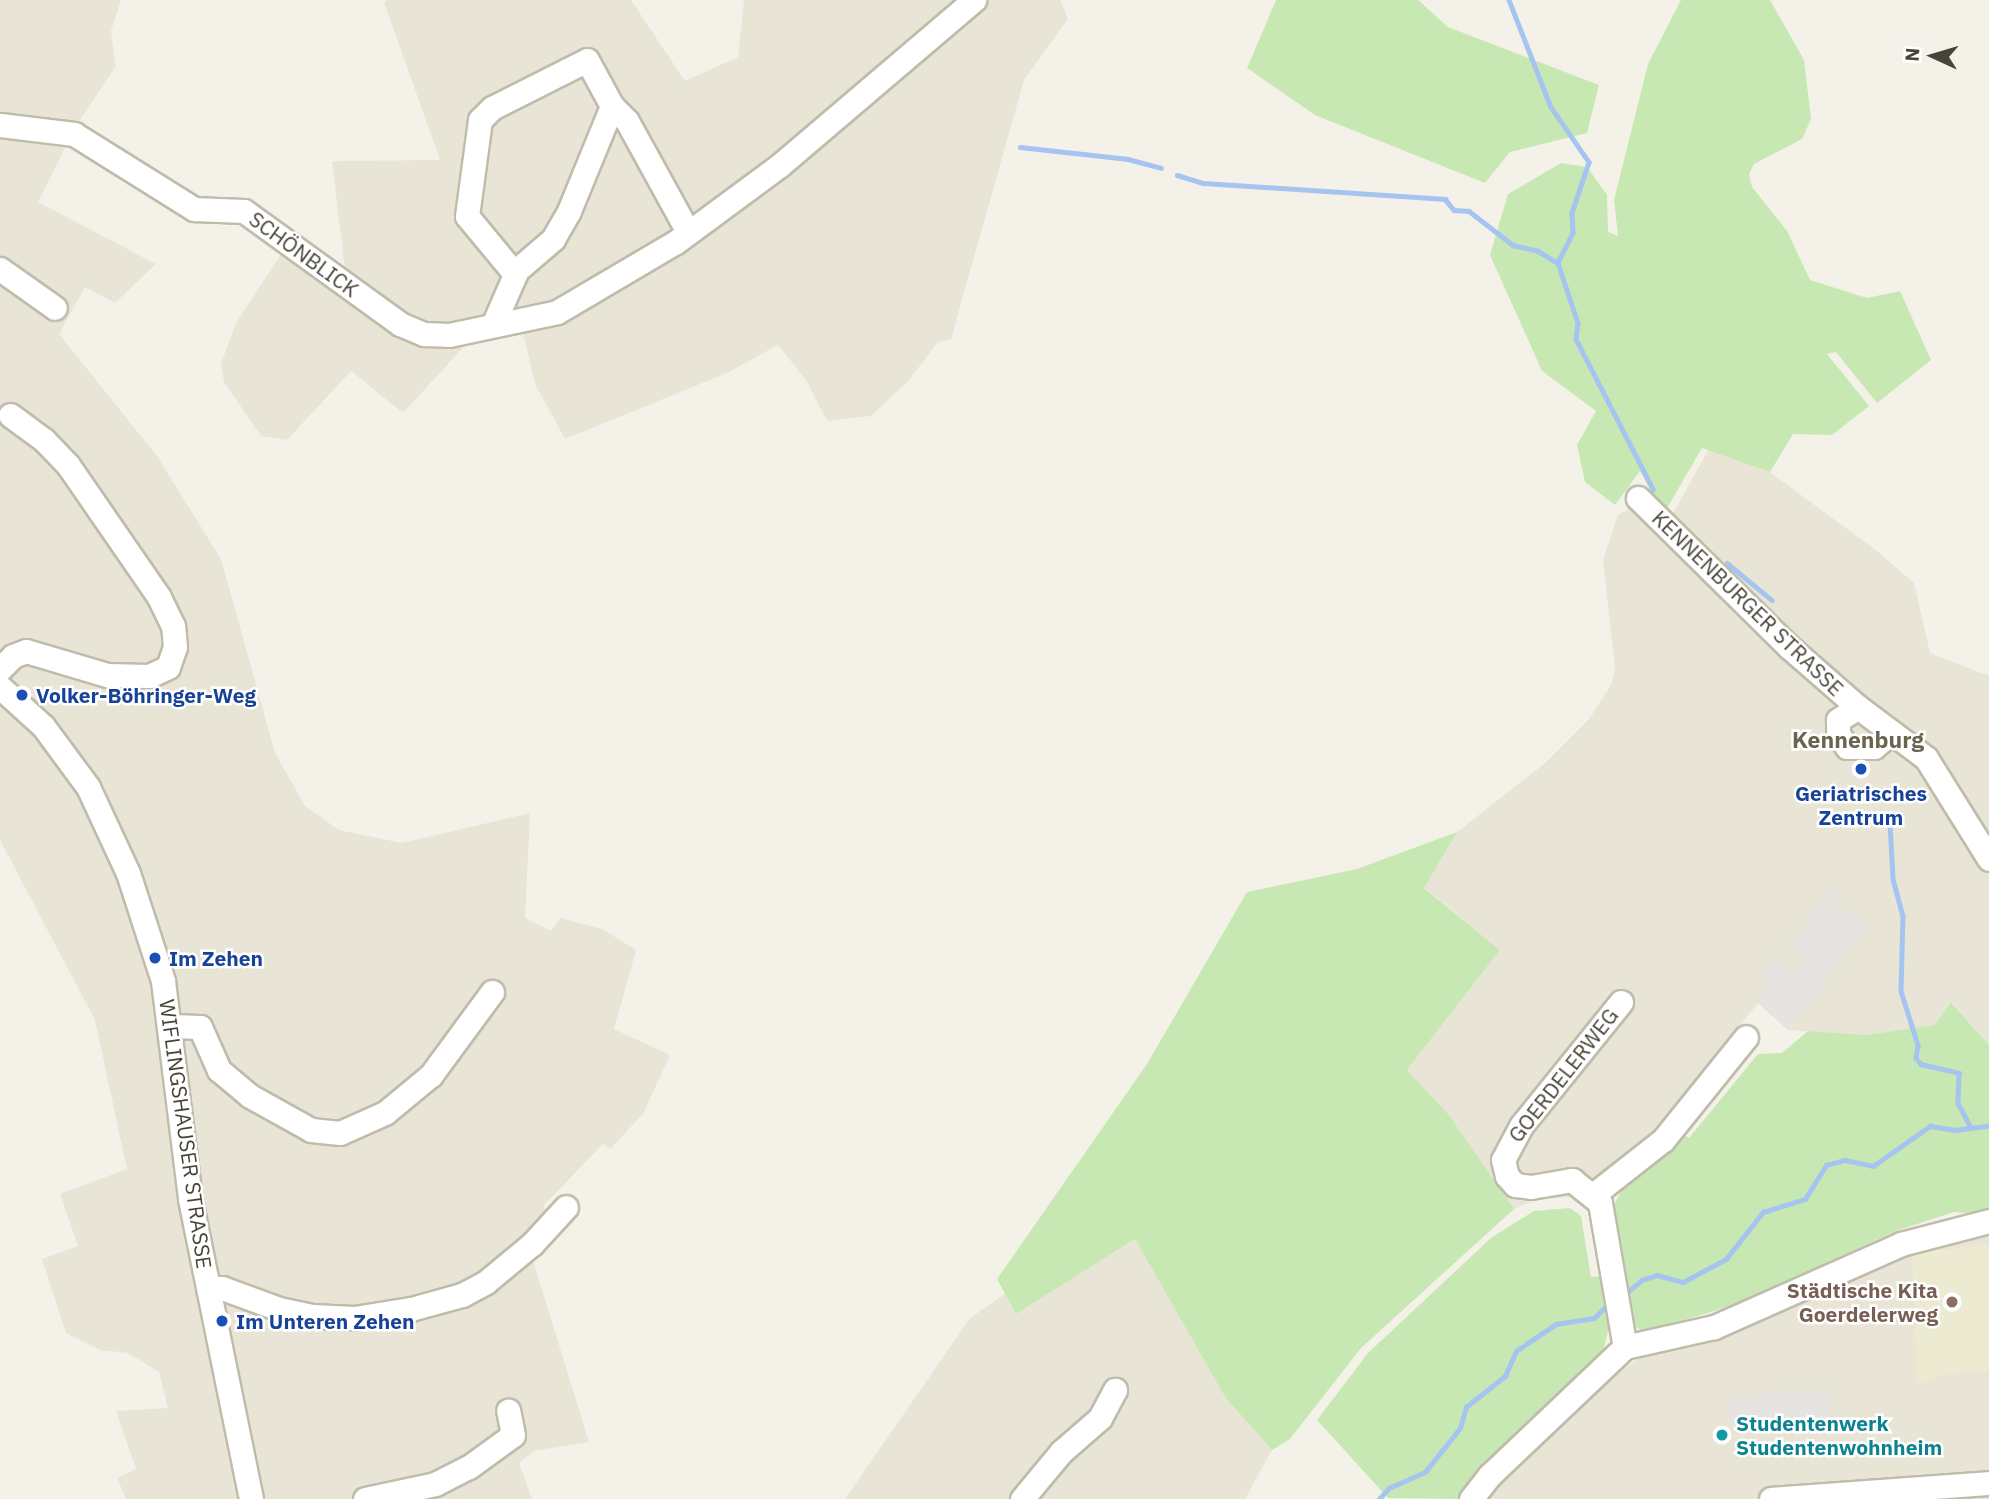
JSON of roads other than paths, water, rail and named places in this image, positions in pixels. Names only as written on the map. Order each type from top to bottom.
[{"type":"street","name":"SCHÖNBLICK","points":[[0,125],[74,134],[194,209],[244,211],[412,330],[443,335],[572,305],[688,232],[780,165],[974,0]]},
{"type":"street","points":[[515,274],[467,216],[480,120],[492,108],[587,60],[612,106],[627,121],[688,232]]},
{"type":"street","points":[[493,325],[515,274],[552,239],[569,211],[612,106]]},
{"type":"street","points":[[0,269],[55,307]]},
{"type":"street","points":[[0,669],[13,656],[26,651],[107,675],[144,677],[167,667],[175,647],[173,626],[159,597],[68,465],[44,440],[10,415]]},
{"type":"street","name":"KENNENBURGER STRASSE","points":[[1638,498],[1760,620],[1858,707],[1938,772],[1989,859]]},
{"type":"street","name":"WIFLINGSHAUSER STRASSE","points":[[0,687],[43,726],[88,787],[138,900],[165,988],[172,1026],[188,1183],[251,1499]]},
{"type":"street","name":"KENNENBURGER STRASSE","points":[[1858,707],[1838,720],[1838,734],[1847,747],[1874,747],[1892,732]]},
{"type":"street","points":[[172,1026],[200,1027],[219,1070],[250,1096],[311,1129],[340,1133],[365,1125],[421,1084],[449,1054],[492,992]]},
{"type":"street","name":"GOERDELERWEG","points":[[1593,1195],[1572,1180],[1531,1187],[1515,1185],[1505,1172],[1504,1154],[1521,1126],[1621,1002]]},
{"type":"street","points":[[1625,1347],[1622,1310],[1604,1213],[1593,1195],[1663,1140],[1746,1037]]},
{"type":"street","points":[[208,1288],[222,1288],[279,1309],[312,1316],[362,1317],[411,1309],[462,1295],[486,1282],[532,1244],[566,1208]]},
{"type":"street","points":[[1471,1499],[1490,1475],[1625,1347],[1714,1326],[1901,1244],[1989,1222]]},
{"type":"street","points":[[1022,1499],[1061,1452],[1100,1418],[1115,1390]]},
{"type":"street","points":[[365,1499],[435,1484],[469,1467],[513,1435],[508,1410]]},
{"type":"street","points":[[1771,1499],[1989,1483]]},
{"type":"waterway","points":[[1509,0],[1551,107],[1589,162],[1572,213],[1573,233],[1558,263],[1578,323],[1576,339],[1653,489]]},
{"type":"waterway","points":[[1020,147],[1128,159],[1161,168]]},
{"type":"waterway","points":[[1177,175],[1204,183],[1445,199],[1454,210],[1469,211],[1513,245],[1538,251],[1558,263]]},
{"type":"waterway","points":[[1727,563],[1772,600]]},
{"type":"waterway","points":[[1890,823],[1893,879],[1903,916],[1901,991],[1918,1045],[1916,1058],[1921,1064],[1959,1073],[1958,1103],[1970,1126]]},
{"type":"waterway","points":[[1624,1295],[1642,1280],[1657,1275],[1683,1282],[1726,1259],[1763,1212],[1805,1199],[1826,1165],[1845,1160],[1873,1166],[1930,1126],[1954,1130],[1989,1126]]},
{"type":"waterway","points":[[1379,1499],[1389,1488],[1425,1472],[1460,1428],[1466,1407],[1505,1376],[1516,1351],[1556,1324],[1594,1318],[1610,1302]]},
{"type":"place","name":"Volker-Böhringer-Weg","points":[[22,695]]},
{"type":"place","name":"Geriatrisches Zentrum","points":[[1861,769]]},
{"type":"place","name":"Im Zehen","points":[[155,958]]},
{"type":"place","name":"Städtische Kita Goerdelerweg","points":[[1952,1302]]},
{"type":"place","name":"Im Unteren Zehen","points":[[222,1321]]},
{"type":"place","name":"Studentenwerk Studentenwohnheim","points":[[1722,1435]]},
{"type":"district","name":"Kennenburg","points":[[1858,739]]}]
